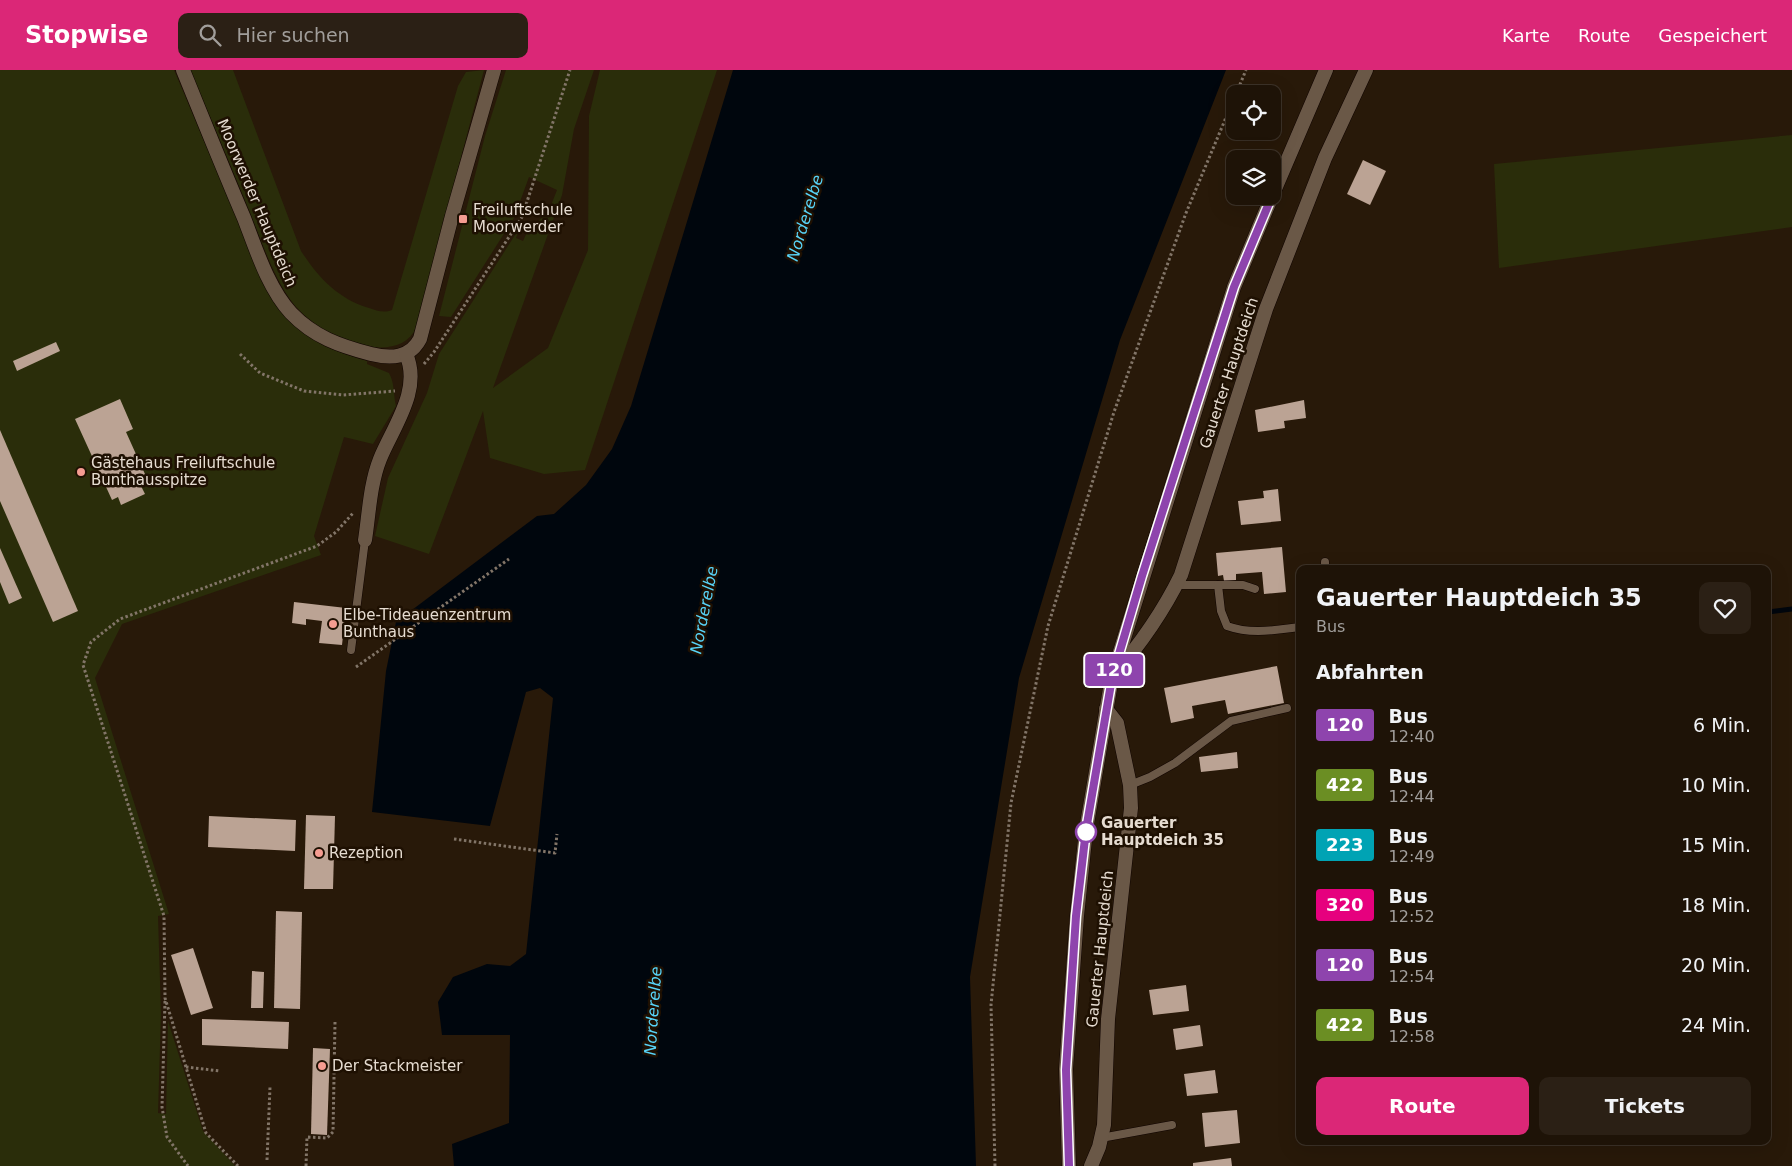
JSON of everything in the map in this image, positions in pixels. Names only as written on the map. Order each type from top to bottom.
[{"type":"street","name":"Moorwerder Hauptdeich","points":[[183,70],[258,253],[283,304],[312,332],[340,346],[379,356],[406,354]]},
{"type":"street","points":[[365,540],[380,460],[395,430],[409,390],[412,369],[406,354],[416,347],[420,339],[452,216],[494,70]]},
{"type":"street","name":"Gauerter Hauptdeich","points":[[1281,175],[1326,70]]},
{"type":"street","name":"Gauerter Hauptdeich","points":[[1112,678],[1133,652],[1176,585],[1266,308],[1325,158],[1366,70]]},
{"type":"street","name":"Gauerter Hauptdeich","points":[[1069,1166],[1066,1070],[1076,916],[1086,830],[1112,678],[1139,585],[1234,287],[1268,205]]},
{"type":"street","name":"Gauerter Hauptdeich","points":[[1090,1166],[1104,1125],[1108,1019],[1130,818],[1130,784],[1117,723],[1106,709]]},
{"type":"lane","points":[[351,650],[365,540]]},
{"type":"lane","points":[[1176,585],[1243,585],[1255,589]]},
{"type":"lane","points":[[1218,585],[1222,611],[1228,626],[1242,632],[1296,627]]},
{"type":"lane","points":[[1130,784],[1150,777],[1175,763],[1230,721],[1287,708]]},
{"type":"lane","points":[[1101,1138],[1172,1125]]},
{"type":"path","points":[[412,369],[421,366],[434,352],[522,217],[570,70]]},
{"type":"path","points":[[1239,85],[1246,70]]},
{"type":"path","points":[[995,1166],[991,1005],[1011,803],[1048,626],[1114,412],[1186,213],[1226,117]]},
{"type":"path","points":[[240,354],[260,373],[304,391],[343,395],[409,390]]},
{"type":"path","points":[[188,1166],[167,1138],[162,1107],[166,998],[164,916],[83,665],[91,642],[120,619],[317,546],[336,532],[354,511]]},
{"type":"path","points":[[356,667],[509,558]]},
{"type":"path","points":[[454,839],[556,853],[557,834]]},
{"type":"path","points":[[166,998],[206,1133],[238,1166]]},
{"type":"path","points":[[306,1166],[307,1137],[327,1138],[333,1132],[335,1022]]},
{"type":"path","points":[[186,1067],[220,1071]]},
{"type":"path","points":[[267,1160],[270,1087]]},
{"type":"green space","points":[[0,70],[174,70],[269,294],[278,308],[299,330],[311,338],[337,351],[367,361],[367,364],[389,373],[392,381],[396,406],[373,444],[344,437],[314,536],[321,555],[122,624],[95,678],[169,914],[158,916],[161,1014],[158,1113],[166,1114],[168,1021],[203,1131],[235,1166],[0,1166]]},
{"type":"green space","points":[[190,70],[233,70],[301,251],[314,270],[338,293],[358,304],[375,310],[389,311],[392,310],[458,86],[466,72],[484,70],[416,328],[409,338],[404,342],[387,347],[374,347],[354,343],[334,335],[316,324],[291,301],[270,263]]},
{"type":"green space","points":[[506,70],[594,70],[574,129],[562,195],[493,388],[548,348],[588,250],[589,116],[600,70],[717,70],[585,470],[544,474],[490,458],[483,411],[429,554],[375,536],[388,478],[427,393],[439,354],[522,224],[516,238],[523,241],[529,228],[548,213],[557,190],[529,177],[514,218],[451,317],[439,316],[485,136]]},
{"type":"green space","points":[[1792,135],[1792,227],[1499,268],[1494,164]]},
{"type":"water","name":"Norderelbe","points":[[733,70],[1226,70],[1120,340],[1019,678],[970,977],[976,1166],[454,1166],[452,1144],[509,1123],[510,1035],[442,1035],[438,1002],[453,977],[487,964],[510,966],[526,954],[553,698],[540,688],[526,692],[490,826],[372,812],[386,671],[396,622],[537,516],[554,514],[586,485],[612,449],[631,406]]},
{"type":"building","points":[[1363,160],[1386,171],[1370,205],[1347,194]]},
{"type":"building","points":[[56,342],[60,351],[17,371],[13,361]]},
{"type":"building","points":[[120,399],[133,429],[126,432],[149,483],[141,486],[145,494],[121,505],[118,497],[112,500],[75,419]]},
{"type":"building","points":[[1304,400],[1306,418],[1284,421],[1285,428],[1258,432],[1255,410]]},
{"type":"building","points":[[0,430],[78,611],[53,622],[0,501]]},
{"type":"building","points":[[1278,489],[1281,521],[1241,525],[1238,501],[1264,498],[1263,491]]},
{"type":"building","points":[[1282,547],[1286,592],[1264,594],[1262,572],[1236,574],[1236,580],[1224,581],[1223,575],[1218,576],[1216,553]]},
{"type":"building","points":[[0,548],[22,598],[9,604],[0,582]]},
{"type":"building","name":"Elbe-Tideauenzentrum Bunthaus","points":[[294,602],[346,608],[342,645],[319,643],[322,621],[306,619],[306,625],[292,623]]},
{"type":"building","points":[[1277,666],[1284,703],[1228,714],[1225,700],[1192,706],[1194,718],[1171,723],[1164,688]]},
{"type":"building","points":[[1237,752],[1238,768],[1201,772],[1199,757]]},
{"type":"building","name":"Rezeption","points":[[306,815],[335,816],[333,889],[304,889]]},
{"type":"building","points":[[209,816],[296,820],[295,851],[208,847]]},
{"type":"building","points":[[276,911],[302,912],[300,1009],[274,1008]]},
{"type":"building","points":[[193,948],[213,1008],[191,1015],[171,955]]},
{"type":"building","points":[[252,971],[264,972],[263,1008],[251,1008]]},
{"type":"building","points":[[1186,985],[1189,1011],[1153,1015],[1149,990]]},
{"type":"building","points":[[202,1019],[289,1022],[288,1049],[202,1045]]},
{"type":"building","points":[[1200,1025],[1203,1046],[1176,1050],[1173,1029]]},
{"type":"building","points":[[313,1048],[330,1049],[327,1135],[311,1134]]},
{"type":"building","points":[[1215,1070],[1218,1093],[1187,1096],[1184,1074]]},
{"type":"building","points":[[1237,1110],[1240,1143],[1205,1147],[1202,1113]]},
{"type":"building","points":[[1231,1158],[1232,1166],[1193,1166],[1193,1163]]},
{"type":"waterway","points":[[1771,612],[1792,609]]},
{"type":"bus line","name":"120","points":[[1069,1166],[1066,1070],[1076,916],[1086,830],[1112,678],[1142,576],[1234,287],[1268,205]]},
{"type":"place","name":"Freiluftschule Moorwerder","points":[[463,219]]},
{"type":"place","name":"Gästehaus Freiluftschule Bunthausspitze","points":[[81,472]]},
{"type":"place","name":"Elbe-Tideauenzentrum Bunthaus","points":[[333,624]]},
{"type":"place","name":"Gauerter Hauptdeich 35","points":[[1086,832]]},
{"type":"place","name":"Rezeption","points":[[319,853]]},
{"type":"place","name":"Der Stackmeister","points":[[322,1066]]}]
